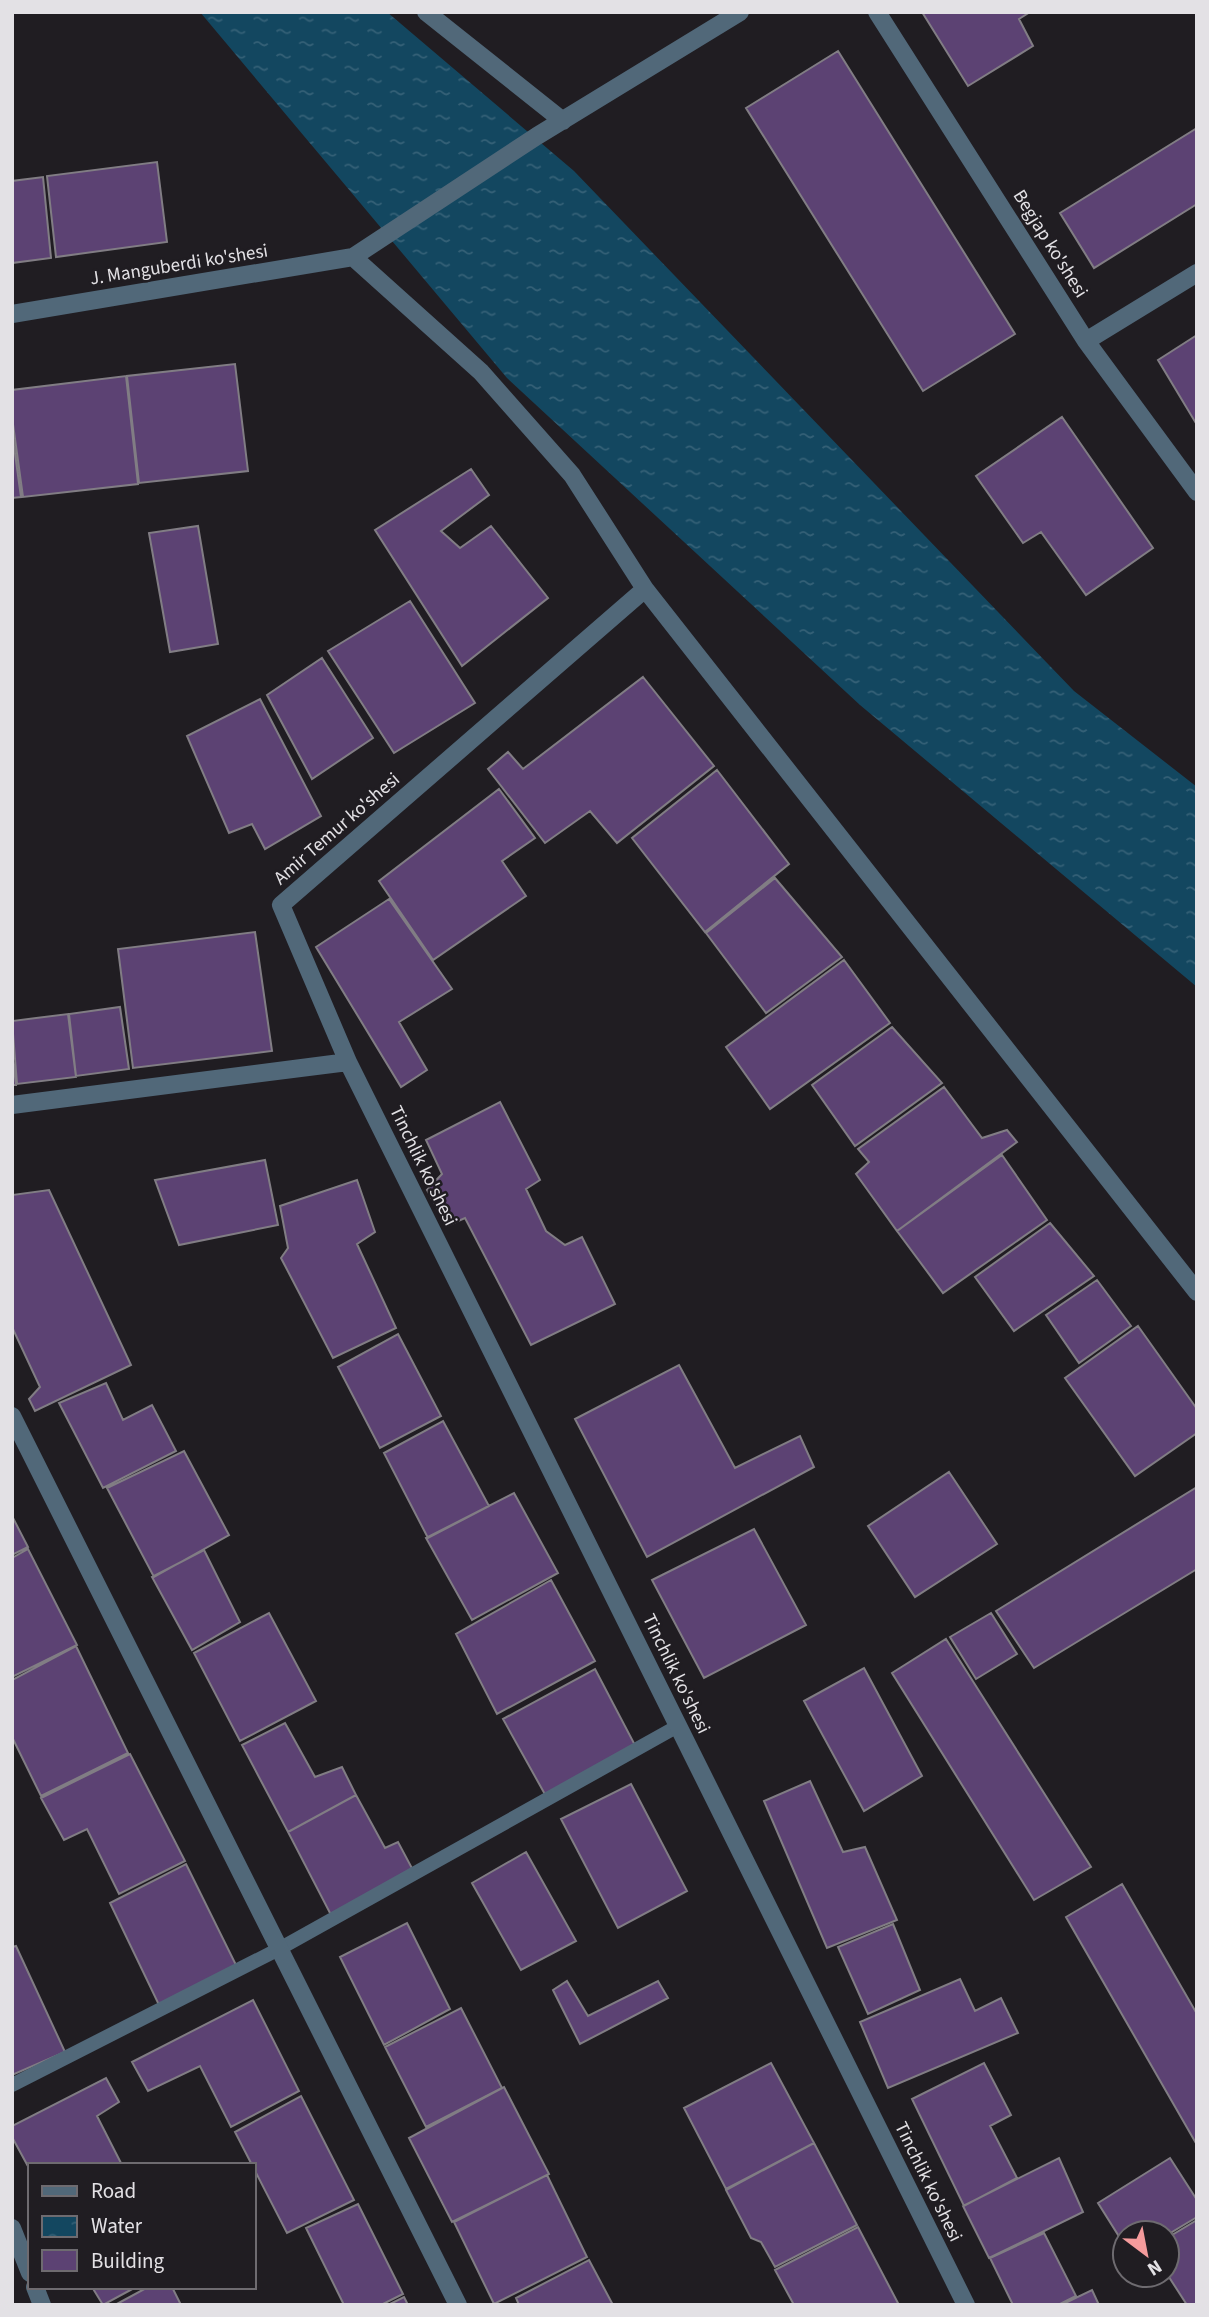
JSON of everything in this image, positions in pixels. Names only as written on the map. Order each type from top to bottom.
[{"type":"street","points":[[426,12],[563,121]]},
{"type":"street","points":[[740,12],[537,136],[353,257],[481,372],[563,464],[646,589],[1197,1292]]},
{"type":"street","name":"Begjap ko'shesi","points":[[877,12],[1086,341],[1197,492]]},
{"type":"street","name":"J. Manguberdi ko'shesi","points":[[12,314],[353,257]]},
{"type":"street","points":[[1086,341],[1197,273]]},
{"type":"street","name":"Amir Temur ko'shesi","points":[[348,1062],[281,905],[646,589]]},
{"type":"street","points":[[12,1105],[348,1062]]},
{"type":"street","name":"Tinchlik ko'shesi","points":[[348,1062],[966,2305]]},
{"type":"street","points":[[12,1416],[458,2305]]},
{"type":"street","points":[[12,2228],[28,2268]]},
{"type":"lane","points":[[12,2085],[279,1948],[678,1726]]},
{"type":"water","points":[[200,12],[387,12],[574,171],[1074,691],[1197,787],[1197,987],[860,705],[507,378]]},
{"type":"building","points":[[922,12],[1030,12],[1019,19],[1033,46],[968,86]]},
{"type":"building","points":[[838,51],[1015,334],[923,391],[746,108]]},
{"type":"building","points":[[1197,128],[1197,204],[1094,268],[1060,213]]},
{"type":"building","points":[[157,162],[167,242],[56,257],[47,176]]},
{"type":"building","points":[[43,177],[51,258],[12,263],[12,181]]},
{"type":"building","points":[[1197,335],[1197,425],[1158,360]]},
{"type":"building","points":[[235,364],[248,471],[139,483],[127,376]]},
{"type":"building","points":[[126,376],[138,484],[23,497],[12,417],[12,390]]},
{"type":"building","points":[[1062,417],[1153,548],[1086,595],[1041,532],[1023,543],[976,476]]},
{"type":"building","points":[[12,432],[21,497],[12,498]]},
{"type":"building","points":[[471,469],[489,495],[441,531],[460,548],[491,526],[548,598],[462,666],[375,530]]},
{"type":"building","points":[[198,526],[218,644],[170,652],[149,533]]},
{"type":"building","points":[[410,601],[475,703],[394,753],[328,651]]},
{"type":"building","points":[[322,658],[373,738],[312,779],[267,695]]},
{"type":"building","points":[[643,677],[714,766],[617,843],[590,811],[545,843],[488,769],[508,752],[523,769]]},
{"type":"building","points":[[260,699],[321,816],[265,849],[252,824],[229,833],[187,736]]},
{"type":"building","points":[[717,770],[789,864],[705,932],[632,838]]},
{"type":"building","points":[[499,789],[535,838],[502,861],[526,896],[433,960],[379,881]]},
{"type":"building","points":[[775,878],[842,957],[766,1013],[706,933]]},
{"type":"building","points":[[389,899],[452,989],[399,1022],[427,1070],[401,1087],[316,947]]},
{"type":"building","points":[[255,932],[272,1051],[133,1068],[118,949]]},
{"type":"building","points":[[844,960],[890,1023],[770,1109],[726,1047]]},
{"type":"building","points":[[120,1007],[129,1069],[76,1076],[69,1014]]},
{"type":"building","points":[[68,1014],[76,1077],[17,1084],[12,1021]]},
{"type":"building","points":[[892,1027],[942,1083],[855,1146],[812,1085]]},
{"type":"building","points":[[12,1053],[16,1085],[12,1085]]},
{"type":"building","points":[[944,1087],[982,1138],[1007,1130],[1017,1142],[897,1231],[856,1174],[869,1162],[858,1149]]},
{"type":"building","points":[[500,1102],[540,1180],[526,1189],[546,1231],[565,1245],[582,1237],[615,1304],[531,1345],[465,1218],[447,1226],[427,1190],[442,1174],[426,1140]]},
{"type":"building","points":[[1002,1155],[1047,1220],[943,1293],[897,1231]]},
{"type":"building","points":[[265,1160],[278,1225],[179,1245],[155,1180]]},
{"type":"building","points":[[357,1180],[375,1232],[357,1244],[396,1328],[333,1358],[281,1258],[288,1248],[280,1206]]},
{"type":"building","points":[[49,1190],[131,1365],[35,1411],[29,1399],[40,1387],[12,1327],[12,1195]]},
{"type":"building","points":[[1050,1223],[1094,1276],[1014,1331],[975,1277]]},
{"type":"building","points":[[1097,1280],[1131,1326],[1079,1363],[1046,1315]]},
{"type":"building","points":[[1138,1326],[1197,1409],[1197,1433],[1135,1476],[1065,1378]]},
{"type":"building","points":[[398,1334],[441,1416],[380,1448],[338,1367]]},
{"type":"building","points":[[679,1365],[735,1468],[800,1436],[814,1467],[647,1557],[575,1419]]},
{"type":"building","points":[[106,1383],[123,1420],[152,1405],[176,1451],[103,1488],[59,1403]]},
{"type":"building","points":[[443,1421],[489,1506],[428,1538],[384,1453]]},
{"type":"building","points":[[184,1451],[229,1535],[154,1577],[107,1488]]},
{"type":"building","points":[[949,1472],[997,1544],[915,1597],[868,1526]]},
{"type":"building","points":[[1197,1487],[1197,1569],[1034,1668],[996,1611]]},
{"type":"building","points":[[514,1493],[558,1573],[472,1620],[426,1538]]},
{"type":"building","points":[[12,1516],[28,1547],[12,1555]]},
{"type":"building","points":[[754,1529],[806,1625],[704,1678],[652,1580]]},
{"type":"building","points":[[28,1549],[77,1645],[12,1677],[12,1558]]},
{"type":"building","points":[[204,1550],[240,1622],[192,1650],[152,1577]]},
{"type":"building","points":[[551,1580],[595,1661],[497,1714],[456,1634]]},
{"type":"building","points":[[269,1613],[316,1701],[240,1741],[194,1653]]},
{"type":"building","points":[[991,1613],[1017,1654],[976,1679],[950,1637]]},
{"type":"building","points":[[946,1639],[1091,1867],[1034,1900],[892,1673]]},
{"type":"building","points":[[76,1646],[128,1753],[41,1796],[12,1737],[12,1680]]},
{"type":"building","points":[[864,1668],[922,1776],[864,1811],[804,1701]]},
{"type":"building","points":[[595,1669],[637,1749],[547,1798],[503,1719]]},
{"type":"building","points":[[285,1723],[315,1777],[342,1767],[356,1795],[288,1832],[242,1745]]},
{"type":"building","points":[[130,1754],[185,1861],[119,1894],[87,1829],[64,1840],[41,1798]]},
{"type":"building","points":[[810,1781],[843,1852],[865,1847],[897,1920],[827,1948],[764,1801]]},
{"type":"building","points":[[631,1784],[687,1891],[618,1928],[561,1819]]},
{"type":"building","points":[[356,1795],[385,1848],[398,1842],[414,1872],[331,1915],[288,1832]]},
{"type":"building","points":[[526,1852],[576,1941],[521,1970],[472,1883]]},
{"type":"building","points":[[186,1864],[237,1967],[159,2005],[110,1903]]},
{"type":"building","points":[[1122,1884],[1197,2014],[1197,2145],[1066,1917]]},
{"type":"building","points":[[407,1923],[450,2009],[384,2045],[340,1957]]},
{"type":"building","points":[[893,1924],[920,1990],[868,2014],[838,1947]]},
{"type":"building","points":[[16,1946],[65,2052],[12,2075],[12,1947]]},
{"type":"building","points":[[960,1979],[975,2011],[1001,1998],[1018,2033],[888,2088],[860,2022]]},
{"type":"building","points":[[567,1981],[588,2016],[658,1981],[668,1998],[580,2044],[553,1990]]},
{"type":"building","points":[[253,2000],[299,2091],[231,2127],[200,2066],[148,2091],[132,2062]]},
{"type":"building","points":[[461,2008],[502,2088],[426,2127],[385,2047]]},
{"type":"building","points":[[771,2063],[814,2143],[726,2189],[684,2108]]},
{"type":"building","points":[[984,2063],[1011,2115],[990,2126],[1017,2178],[964,2206],[912,2099]]},
{"type":"building","points":[[106,2078],[119,2102],[97,2116],[121,2163],[28,2163],[28,2166],[12,2137],[12,2126]]},
{"type":"building","points":[[504,2087],[549,2174],[452,2222],[409,2138]]},
{"type":"building","points":[[301,2096],[354,2200],[287,2233],[256,2173],[256,2163],[251,2163],[235,2132]]},
{"type":"building","points":[[814,2143],[857,2225],[775,2267],[761,2242],[751,2238],[726,2190]]},
{"type":"building","points":[[1059,2158],[1083,2212],[989,2258],[963,2206]]},
{"type":"building","points":[[1170,2158],[1197,2200],[1197,2217],[1181,2227],[1181,2219],[1111,2219],[1111,2224],[1098,2203]]},
{"type":"building","points":[[547,2175],[587,2257],[494,2304],[454,2222]]},
{"type":"building","points":[[358,2204],[403,2294],[381,2305],[344,2305],[306,2228]]},
{"type":"building","points":[[1197,2220],[1197,2305],[1187,2305],[1177,2289],[1181,2289],[1181,2230]]},
{"type":"building","points":[[858,2227],[899,2305],[794,2305],[775,2270]]},
{"type":"building","points":[[1044,2233],[1076,2296],[1058,2305],[1013,2305],[990,2258]]},
{"type":"building","points":[[589,2260],[613,2305],[519,2305],[516,2298]]},
{"type":"building","points":[[93,2289],[132,2289],[103,2305]]},
{"type":"building","points":[[144,2289],[173,2289],[181,2305],[115,2305]]},
{"type":"building","points":[[1092,2290],[1099,2305],[1061,2305]]},
{"type":"building","points":[[404,2297],[408,2305],[388,2305]]}]
